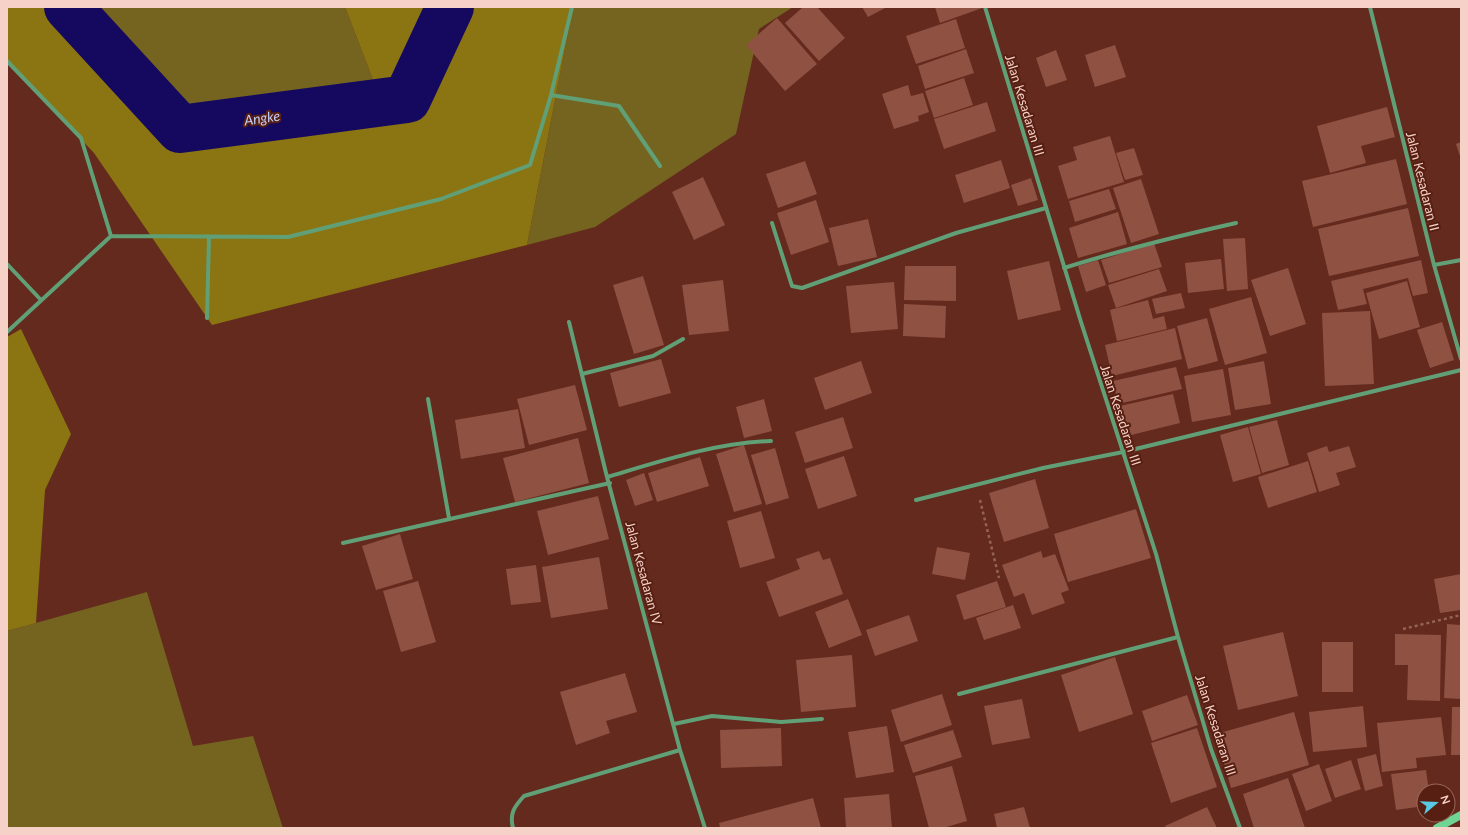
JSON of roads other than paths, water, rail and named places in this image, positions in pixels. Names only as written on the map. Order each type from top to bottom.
[{"type":"main road","points":[[1437,828],[1461,815]]},
{"type":"street","points":[[7,332],[111,236],[288,238],[441,199],[530,165],[551,95],[572,7]]},
{"type":"street","name":"Jalan Kesadaran III","points":[[985,7],[1064,268],[1156,554],[1178,637],[1211,749],[1240,828]]},
{"type":"street","name":"Jalan Kesadaran II","points":[[1370,7],[1434,265],[1461,359]]},
{"type":"street","points":[[7,61],[81,138],[111,236]]},
{"type":"street","points":[[551,95],[619,106],[660,166]]},
{"type":"street","points":[[772,224],[792,286],[802,288],[956,234],[1046,208]]},
{"type":"street","points":[[1064,268],[1165,239],[1236,223]]},
{"type":"street","points":[[207,318],[209,237]]},
{"type":"street","points":[[1434,265],[1461,260]]},
{"type":"street","points":[[7,264],[41,300]]},
{"type":"street","name":"Jalan Kesadaran IV","points":[[569,322],[607,478],[610,483],[680,750],[705,828]]},
{"type":"street","points":[[582,374],[653,356],[683,338]]},
{"type":"street","points":[[916,500],[1043,468],[1122,452],[1461,370]]},
{"type":"street","points":[[428,399],[449,518]]},
{"type":"street","points":[[607,478],[681,455],[750,442],[771,441]]},
{"type":"street","points":[[343,543],[610,483]]},
{"type":"street","points":[[959,694],[1178,637]]},
{"type":"street","points":[[674,724],[712,716],[781,722],[822,720]]},
{"type":"street","points":[[513,828],[512,823],[514,807],[524,796],[680,750]]},
{"type":"waterway","name":"Angke","points":[[68,7],[180,129],[407,99],[450,7]]}]
